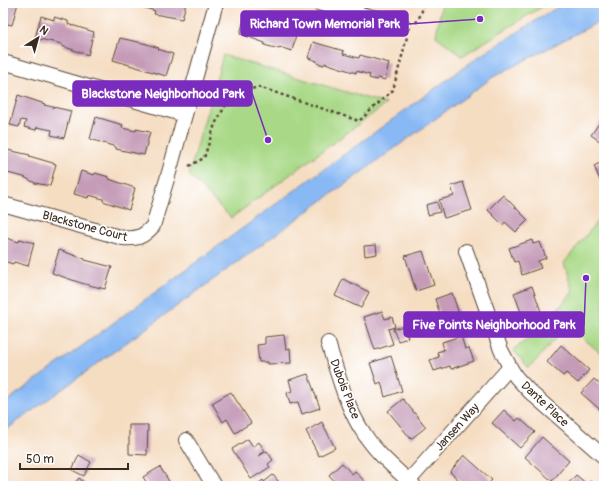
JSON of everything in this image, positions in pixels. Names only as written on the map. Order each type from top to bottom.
[{"type":"street","name":"Blackstone Court","points":[[3,204],[124,238],[133,239],[146,233],[153,226],[216,3]]},
{"type":"street","points":[[318,3],[409,27]]},
{"type":"street","points":[[3,62],[185,114]]},
{"type":"street","name":"Dante Place","points":[[466,251],[500,350],[516,377],[530,392],[604,456]]},
{"type":"street","name":"Dubois Place","points":[[328,343],[352,414],[380,455],[409,484]]},
{"type":"street","name":"Jansen Way","points":[[409,484],[510,367]]},
{"type":"street","points":[[186,440],[214,486]]},
{"type":"path","points":[[189,166],[204,158],[215,124],[232,94],[259,87],[359,121],[393,90],[409,27],[421,14],[424,3]]},
{"type":"green space","points":[[442,3],[548,3],[462,56],[436,36]]},
{"type":"green space","points":[[223,55],[386,104],[231,218],[189,175]]},
{"type":"green space","points":[[604,213],[604,356],[568,325],[529,368],[513,350],[536,333],[573,292],[564,263]]},
{"type":"water","points":[[564,3],[604,3],[604,19],[493,77],[3,432],[3,404],[481,55]]},
{"type":"building","points":[[3,3],[18,3],[12,25],[3,23]]},
{"type":"building","points":[[129,3],[186,3],[182,19],[154,14],[155,11]]},
{"type":"building","points":[[246,12],[272,21],[271,23],[298,28],[292,51],[264,45],[265,43],[240,34]]},
{"type":"building","points":[[41,16],[54,20],[54,17],[68,21],[68,24],[94,32],[88,55],[62,46],[62,44],[35,38]]},
{"type":"building","points":[[120,38],[147,44],[173,54],[166,76],[113,60]]},
{"type":"building","points":[[313,42],[344,51],[343,54],[359,58],[360,55],[389,63],[385,80],[369,78],[370,75],[356,71],[356,73],[325,63],[324,65],[317,63],[317,61],[308,58]]},
{"type":"building","points":[[18,95],[45,104],[44,105],[71,111],[64,138],[51,135],[52,130],[37,127],[36,130],[24,127],[26,121],[21,120],[19,127],[10,125]]},
{"type":"building","points":[[604,116],[604,144],[591,135]]},
{"type":"building","points":[[96,117],[123,125],[122,128],[150,132],[144,155],[116,149],[116,147],[90,139]]},
{"type":"building","points":[[3,149],[30,155],[29,156],[56,164],[50,186],[35,183],[24,177],[3,172]]},
{"type":"building","points":[[604,161],[604,189],[594,166]]},
{"type":"building","points":[[81,171],[109,177],[109,179],[135,188],[129,210],[103,201],[103,199],[89,195],[88,198],[74,194]]},
{"type":"building","points":[[463,182],[472,210],[444,218],[439,200],[454,196],[451,186]]},
{"type":"building","points":[[503,195],[528,220],[516,232],[505,222],[503,225],[488,210]]},
{"type":"building","points":[[437,202],[440,212],[428,215],[426,205]]},
{"type":"building","points":[[3,235],[7,236],[6,238],[19,242],[20,239],[34,243],[28,266],[3,261]]},
{"type":"building","points":[[532,240],[533,244],[540,242],[546,258],[538,261],[541,268],[522,275],[518,261],[514,262],[509,248]]},
{"type":"building","points":[[376,245],[377,254],[365,256],[364,246]]},
{"type":"building","points":[[59,250],[85,260],[112,267],[105,289],[52,273]]},
{"type":"building","points":[[423,251],[434,285],[416,291],[405,256]]},
{"type":"building","points":[[343,279],[369,292],[361,308],[335,296]]},
{"type":"building","points":[[532,286],[544,320],[526,326],[514,293]]},
{"type":"building","points":[[452,293],[461,320],[444,326],[435,299]]},
{"type":"building","points":[[382,311],[385,319],[392,317],[395,327],[388,329],[393,344],[375,350],[364,317]]},
{"type":"building","points":[[404,326],[408,338],[398,341],[393,329]]},
{"type":"building","points":[[284,335],[286,349],[290,348],[291,363],[268,364],[268,362],[259,362],[257,345],[265,344],[265,337]]},
{"type":"building","points":[[461,336],[465,349],[469,348],[474,361],[451,369],[450,366],[434,371],[430,360],[439,357],[437,352],[444,350],[442,342]]},
{"type":"building","points":[[561,345],[589,370],[578,383],[566,373],[563,376],[547,362]]},
{"type":"building","points":[[391,356],[402,391],[385,397],[381,382],[377,384],[370,363]]},
{"type":"building","points":[[308,374],[320,408],[302,414],[298,402],[290,404],[287,393],[292,391],[289,380]]},
{"type":"building","points":[[594,379],[604,388],[604,413],[581,393]]},
{"type":"building","points":[[231,392],[251,423],[235,433],[227,419],[223,422],[212,403]]},
{"type":"building","points":[[403,399],[426,427],[411,439],[388,411]]},
{"type":"building","points":[[504,410],[516,421],[519,418],[535,432],[520,448],[492,423]]},
{"type":"building","points":[[322,422],[335,448],[319,456],[306,431]]},
{"type":"building","points":[[129,425],[148,425],[147,455],[129,454]]},
{"type":"building","points":[[542,437],[569,461],[552,481],[525,457]]},
{"type":"building","points":[[248,439],[253,447],[259,442],[265,451],[259,456],[267,451],[273,460],[268,464],[270,467],[251,479],[232,449]]},
{"type":"building","points":[[79,455],[91,462],[84,476],[72,470]]},
{"type":"building","points":[[464,455],[492,480],[486,486],[471,486],[468,483],[465,486],[450,472]]},
{"type":"building","points":[[342,463],[352,474],[355,471],[369,486],[339,486],[329,475]]},
{"type":"building","points":[[160,467],[172,486],[149,486],[143,477]]},
{"type":"building","points":[[273,475],[282,486],[255,486],[263,480],[264,482]]},
{"type":"building","points":[[576,475],[587,484],[590,481],[596,486],[566,486]]},
{"type":"building","points":[[79,478],[88,486],[72,486]]},
{"type":"place","name":"Richard Town Memorial Park","points":[[480,19]]},
{"type":"place","name":"Blackstone Neighborhood Park","points":[[268,140]]},
{"type":"place","name":"Five Points Neighborhood Park","points":[[586,278]]}]
